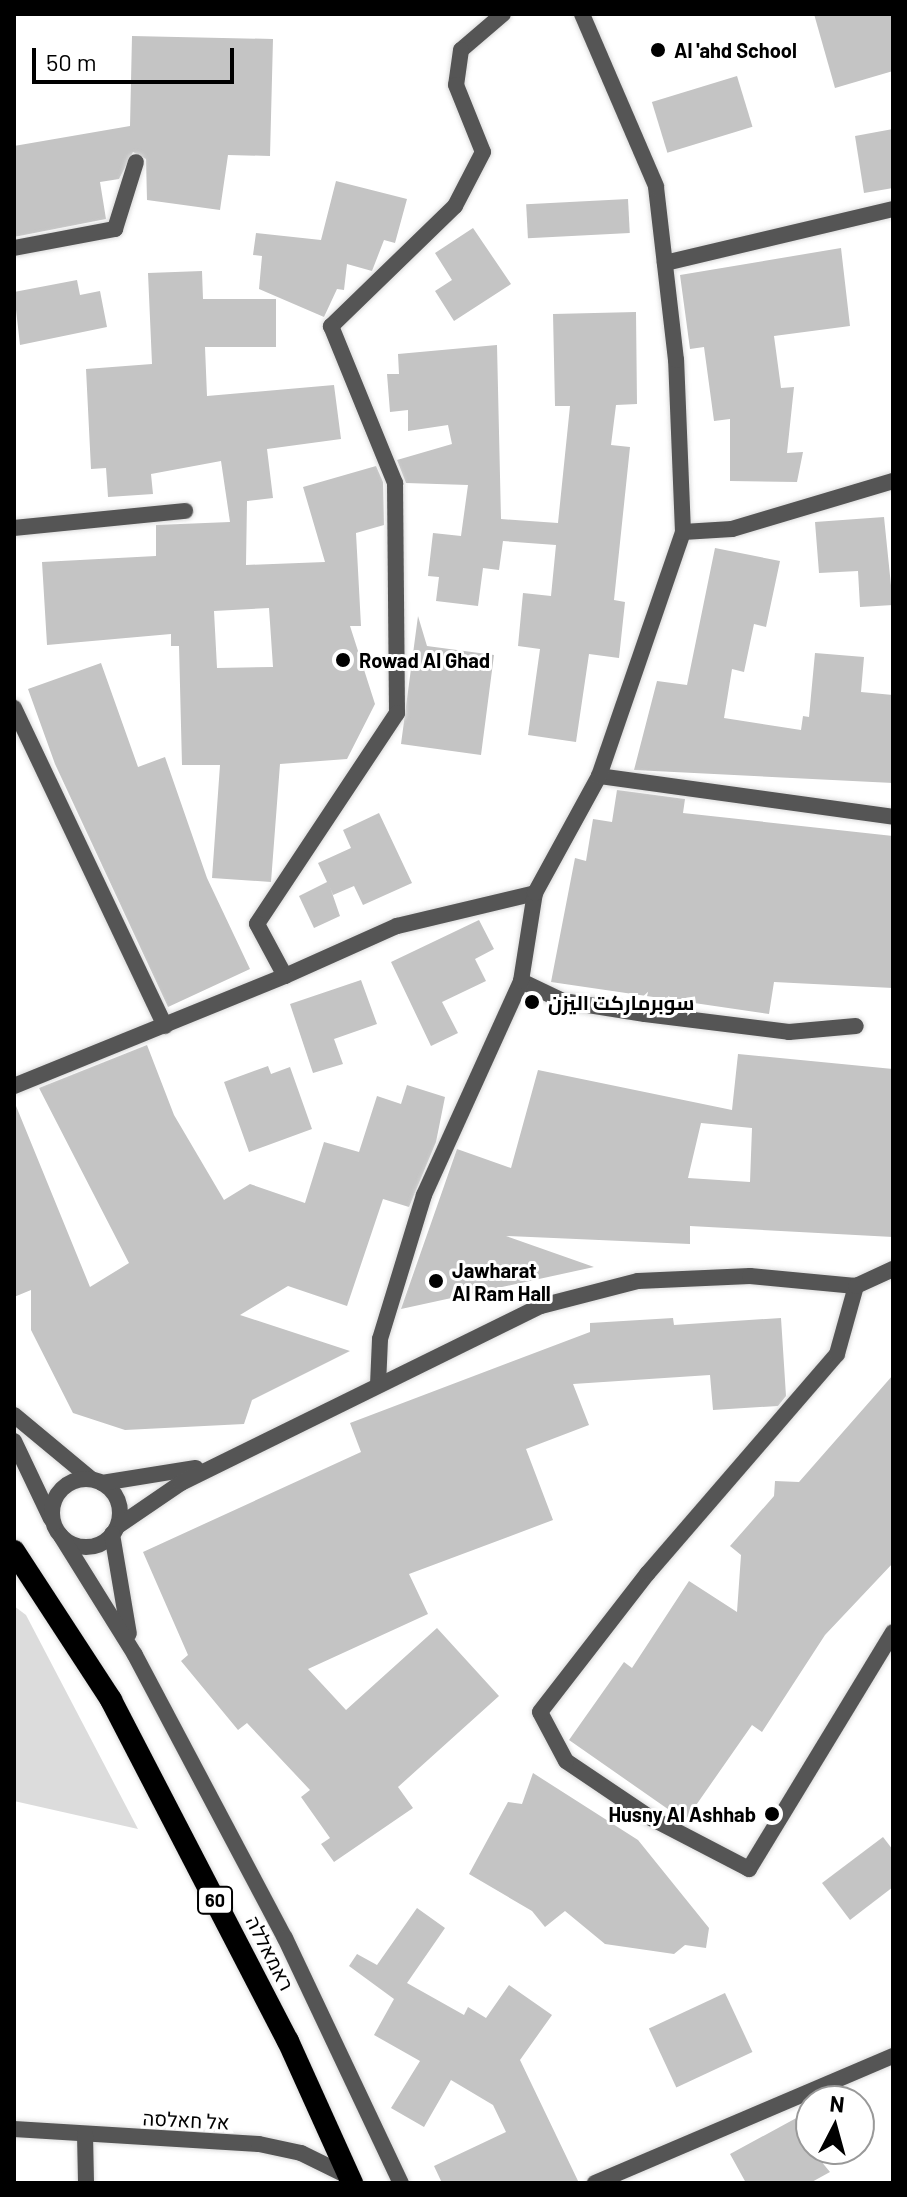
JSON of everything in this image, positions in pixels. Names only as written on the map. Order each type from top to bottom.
[{"type":"highway","name":"ראמאללה","points":[[14,1551],[66,1624],[288,2041],[351,2180]]},
{"type":"highway","name":"ראמאללה","points":[[14,1577],[66,1624]]},
{"type":"street","points":[[285,976],[257,924],[397,713],[395,483],[331,326],[455,206],[483,152],[456,85],[461,50],[503,14]]},
{"type":"street","points":[[378,1385],[380,1339],[424,1195],[521,981],[535,893],[599,776],[683,532],[665,263],[656,186],[582,14]]},
{"type":"street","points":[[14,248],[115,229],[136,162]]},
{"type":"street","points":[[665,263],[893,209]]},
{"type":"street","points":[[683,532],[732,529],[893,481]]},
{"type":"street","points":[[14,528],[185,511]]},
{"type":"street","points":[[14,708],[165,1026]]},
{"type":"street","points":[[599,776],[893,817]]},
{"type":"street","points":[[14,1086],[285,976],[397,926],[535,893]]},
{"type":"street","points":[[521,981],[563,1001],[645,1014],[789,1032],[856,1026]]},
{"type":"street","points":[[58,1531],[92,1546],[181,1483],[269,1443],[378,1385],[541,1306],[638,1281],[750,1276],[856,1286],[893,1269]]},
{"type":"street","points":[[856,1286],[837,1354],[648,1573],[540,1712],[566,1761],[649,1817],[749,1869],[893,1632]]},
{"type":"street","points":[[14,1415],[96,1481],[119,1504],[115,1530],[118,1594],[135,1655]]},
{"type":"street","points":[[14,1441],[58,1531],[135,1655],[331,2029],[401,2183]]},
{"type":"street","points":[[58,1531],[58,1494],[96,1481],[177,1473],[269,1443]]},
{"type":"street","points":[[595,2183],[893,2056]]},
{"type":"street","name":"אל חאלסה","points":[[14,2129],[259,2144],[301,2153],[351,2180]]},
{"type":"street","points":[[85,2134],[86,2183]]},
{"type":"shaded area","points":[[14,1606],[26,1615],[138,1829],[14,1801]]},
{"type":"building","points":[[814,14],[893,14],[893,71],[835,88]]},
{"type":"building","points":[[132,36],[273,39],[270,156],[228,155],[220,210],[147,200],[146,159],[133,152],[119,179],[100,182],[106,219],[14,237],[14,146],[130,126]]},
{"type":"building","points":[[737,76],[752,127],[667,153],[652,102]]},
{"type":"building","points":[[893,129],[893,188],[864,193],[855,136]]},
{"type":"building","points":[[336,181],[407,199],[395,243],[384,240],[372,271],[347,264],[344,290],[337,289],[324,317],[259,289],[262,256],[253,255],[256,233],[321,240]]},
{"type":"building","points":[[628,199],[630,233],[528,238],[526,204]]},
{"type":"building","points":[[473,228],[511,284],[454,321],[435,291],[452,280],[435,253]]},
{"type":"building","points":[[841,248],[850,326],[774,336],[781,388],[794,387],[787,453],[803,452],[797,482],[730,481],[730,419],[714,421],[704,347],[690,349],[680,275]]},
{"type":"building","points":[[202,271],[203,299],[276,299],[276,347],[205,347],[207,396],[334,385],[341,439],[267,449],[273,498],[247,501],[246,565],[325,562],[303,487],[376,466],[383,482],[384,525],[356,533],[361,626],[350,626],[375,704],[347,759],[280,764],[271,882],[212,878],[220,765],[182,765],[179,646],[171,646],[171,634],[47,645],[42,562],[156,556],[156,525],[230,522],[221,461],[151,474],[153,494],[108,497],[106,468],[91,469],[86,369],[152,364],[148,273]],"holes":[[[269,608],[273,667],[217,668],[214,611]]]},
{"type":"building","points":[[77,280],[80,295],[100,291],[107,327],[20,345],[14,292]]},
{"type":"building","points":[[636,312],[637,404],[616,405],[611,445],[630,447],[614,600],[625,602],[619,658],[589,654],[576,742],[528,735],[540,649],[518,646],[523,593],[551,596],[556,545],[503,541],[499,570],[483,568],[478,606],[436,601],[439,577],[428,576],[433,533],[461,536],[468,485],[406,483],[397,460],[452,444],[448,425],[408,431],[408,410],[390,412],[387,374],[399,374],[398,354],[497,345],[501,519],[558,523],[570,406],[555,406],[553,314]]},
{"type":"building","points":[[884,517],[893,605],[860,607],[858,571],[819,573],[815,522]]},
{"type":"building","points":[[715,548],[780,561],[766,627],[754,624],[744,672],[732,669],[724,718],[801,730],[803,716],[809,717],[815,653],[864,657],[861,692],[893,695],[893,783],[634,770],[657,681],[687,685]]},
{"type":"building","points":[[418,616],[427,646],[494,655],[481,755],[401,744]]},
{"type":"building","points":[[101,663],[138,767],[165,757],[207,878],[250,969],[168,1007],[55,764],[28,689]]},
{"type":"building","points":[[617,790],[685,799],[683,813],[893,836],[893,988],[774,982],[769,1014],[551,982],[575,858],[586,861],[593,819],[612,822]]},
{"type":"building","points":[[379,813],[412,883],[363,905],[354,886],[333,895],[330,887],[340,916],[314,928],[299,896],[327,882],[318,863],[351,848],[343,830]]},
{"type":"building","points":[[479,920],[494,949],[475,959],[486,981],[442,1002],[458,1033],[431,1046],[391,962]]},
{"type":"building","points":[[361,980],[377,1024],[334,1039],[343,1064],[313,1073],[290,1004]]},
{"type":"building","points":[[147,1045],[174,1115],[224,1200],[250,1184],[305,1203],[324,1142],[359,1152],[377,1096],[401,1104],[407,1085],[445,1097],[436,1142],[409,1207],[383,1199],[347,1306],[288,1286],[240,1315],[350,1351],[252,1400],[244,1424],[125,1430],[73,1413],[31,1330],[31,1290],[14,1297],[14,1101],[90,1287],[129,1263],[39,1088]]},
{"type":"building","points":[[738,1054],[893,1069],[893,1237],[690,1226],[690,1244],[506,1236],[594,1267],[401,1309],[457,1149],[511,1168],[538,1070],[732,1110]],"holes":[[[701,1123],[752,1128],[750,1182],[688,1178]]]},
{"type":"building","points":[[268,1066],[271,1074],[290,1067],[312,1129],[249,1152],[224,1082]]},
{"type":"building","points":[[673,1318],[674,1325],[781,1318],[786,1396],[778,1406],[713,1410],[710,1375],[573,1384],[589,1425],[526,1449],[553,1520],[409,1574],[428,1614],[308,1669],[346,1710],[437,1628],[499,1696],[398,1787],[413,1808],[334,1862],[321,1844],[330,1838],[301,1797],[310,1790],[247,1723],[238,1730],[181,1661],[188,1655],[143,1552],[361,1452],[350,1423],[590,1332],[590,1323]]},
{"type":"building","points":[[893,1375],[893,1563],[825,1635],[762,1732],[752,1725],[685,1821],[569,1740],[624,1662],[632,1668],[689,1581],[737,1612],[741,1555],[730,1546],[774,1496],[775,1481],[799,1482]]},
{"type":"building","points":[[533,1773],[638,1840],[709,1928],[706,1948],[685,1945],[674,1954],[605,1944],[565,1911],[545,1927],[532,1911],[469,1874],[508,1802],[522,1804]]},
{"type":"building","points":[[883,1837],[893,1850],[893,1887],[850,1920],[822,1883]]},
{"type":"building","points":[[417,1908],[445,1928],[407,1983],[464,2015],[468,2007],[486,2018],[509,1985],[552,2015],[520,2060],[579,2183],[442,2183],[434,2166],[506,2132],[493,2105],[451,2080],[424,2127],[391,2108],[420,2061],[374,2035],[394,1999],[349,1966],[357,1954],[377,1965]]},
{"type":"building","points":[[725,1993],[752,2052],[676,2087],[649,2028]]},
{"type":"building","points":[[795,2119],[795,2165],[824,2165],[830,2172],[810,2183],[746,2183],[730,2154]]},
{"type":"place","name":"Al 'ahd School","points":[[658,50]]},
{"type":"place","name":"Rowad Al Ghad","points":[[343,660]]},
{"type":"place","name":"سوبرماركت اليزن","points":[[532,1002]]},
{"type":"place","name":"Jawharat Al Ram Hall","points":[[436,1281]]},
{"type":"place","name":"Husny Al Ashhab","points":[[772,1814]]}]
